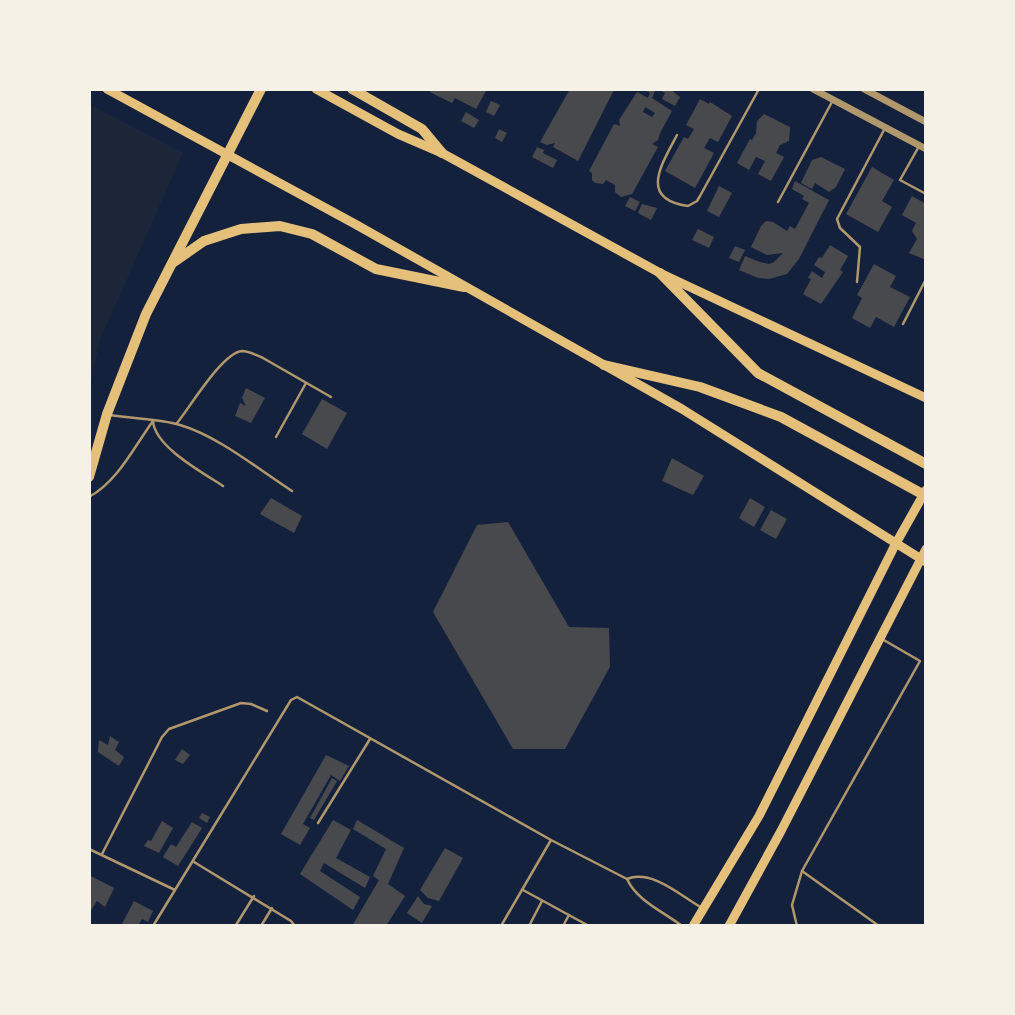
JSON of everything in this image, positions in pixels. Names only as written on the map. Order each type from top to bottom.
[{"type":"highway","points":[[89,477],[107,414],[146,314],[261,89]]},
{"type":"highway","points":[[352,89],[422,129],[442,153]]},
{"type":"highway","points":[[170,264],[204,241],[241,229],[280,226],[312,234],[376,269],[464,286]]},
{"type":"highway","points":[[660,274],[758,373],[926,464]]},
{"type":"highway","points":[[604,365],[700,387],[781,417],[926,496]]},
{"type":"main road","points":[[107,89],[682,410],[923,561]]},
{"type":"main road","points":[[316,89],[398,134],[442,153],[660,274],[926,398]]},
{"type":"main road","points":[[693,926],[759,816],[895,545],[926,490]]},
{"type":"main road","points":[[729,926],[923,561],[926,549]]},
{"type":"street","points":[[813,89],[923,147]]},
{"type":"street","points":[[864,89],[926,122]]},
{"type":"lane","points":[[677,135],[659,169],[657,187],[666,198],[688,206],[697,201],[760,89]]},
{"type":"lane","points":[[778,202],[833,100]]},
{"type":"lane","points":[[857,282],[860,247],[840,228],[837,219],[886,128]]},
{"type":"lane","points":[[923,147],[900,180],[926,194]]},
{"type":"lane","points":[[903,324],[926,279]]},
{"type":"lane","points":[[176,424],[225,359],[239,352],[252,353],[331,397]]},
{"type":"lane","points":[[276,437],[306,383]]},
{"type":"lane","points":[[107,414],[176,424],[208,437],[292,491]]},
{"type":"lane","points":[[153,421],[153,430],[159,439],[223,486]]},
{"type":"lane","points":[[89,497],[102,490],[113,478],[153,421]]},
{"type":"lane","points":[[882,639],[926,665]]},
{"type":"lane","points":[[797,926],[792,905],[802,871],[920,662]]},
{"type":"lane","points":[[153,926],[291,700],[297,697],[551,840],[627,879],[641,898],[682,926]]},
{"type":"lane","points":[[102,854],[162,737],[169,729],[241,703],[251,704],[267,712]]},
{"type":"lane","points":[[318,823],[370,739]]},
{"type":"lane","points":[[501,926],[551,840]]},
{"type":"lane","points":[[89,849],[175,890]]},
{"type":"lane","points":[[194,862],[254,896],[295,926]]},
{"type":"lane","points":[[802,871],[878,926]]},
{"type":"lane","points":[[627,879],[636,876],[649,877],[703,909]]},
{"type":"lane","points":[[523,890],[589,926]]},
{"type":"lane","points":[[236,925],[254,896]]},
{"type":"lane","points":[[528,926],[542,901]]},
{"type":"lane","points":[[261,926],[272,908]]},
{"type":"lane","points":[[563,926],[569,915]]},
{"type":"shaded area","points":[[89,104],[183,153],[100,340],[89,392]]},
{"type":"building","points":[[432,89],[487,89],[476,109],[455,98],[452,103],[430,92]]},
{"type":"building","points":[[570,89],[614,90],[578,161],[553,147],[555,143],[547,145],[540,142]]},
{"type":"building","points":[[643,89],[656,89],[652,98],[672,111],[658,140],[652,144],[658,147],[632,194],[621,197],[615,192],[615,185],[606,180],[603,184],[595,183],[589,171],[614,124],[620,126],[619,120],[637,92],[648,98],[650,93]],"holes":[[[645,107],[655,113],[652,117],[643,112]]]},
{"type":"building","points":[[657,89],[670,89],[680,97],[675,106],[662,99],[665,93]]},
{"type":"building","points":[[700,99],[732,116],[718,142],[710,138],[704,148],[714,153],[695,188],[665,171],[684,137],[688,139],[694,129],[686,125]]},
{"type":"building","points":[[491,101],[500,105],[494,116],[486,112]]},
{"type":"building","points":[[466,112],[479,120],[474,128],[461,121]]},
{"type":"building","points":[[764,114],[790,127],[789,141],[780,145],[776,153],[784,157],[771,181],[758,174],[765,161],[756,157],[749,170],[737,163],[756,133],[757,121]]},
{"type":"building","points":[[499,129],[507,133],[502,142],[495,138]]},
{"type":"building","points":[[537,147],[557,160],[553,168],[532,157]]},
{"type":"building","points":[[821,157],[845,169],[836,187],[829,192],[815,183],[812,189],[801,183],[812,160]]},
{"type":"building","points":[[872,167],[894,180],[882,201],[892,207],[878,232],[846,214]]},
{"type":"building","points":[[795,181],[829,200],[799,259],[787,274],[769,279],[758,278],[739,270],[745,256],[769,264],[783,253],[767,255],[751,247],[766,221],[773,222],[787,231],[790,226],[795,229],[809,203],[802,199],[804,196],[792,189]]},
{"type":"building","points":[[719,186],[732,193],[719,217],[707,211]]},
{"type":"building","points":[[912,196],[926,204],[926,260],[909,253],[917,239],[912,231],[916,223],[902,215]]},
{"type":"building","points":[[630,197],[640,202],[635,211],[625,206]]},
{"type":"building","points":[[642,204],[657,208],[651,220],[638,213]]},
{"type":"building","points":[[698,229],[714,237],[709,248],[692,240]]},
{"type":"building","points":[[830,245],[848,256],[840,270],[843,272],[821,304],[803,294],[812,271],[822,278],[825,272],[814,265]]},
{"type":"building","points":[[735,246],[745,250],[739,262],[729,258]]},
{"type":"building","points":[[874,264],[896,276],[890,287],[910,297],[894,327],[876,317],[870,328],[852,318],[862,298],[857,295]]},
{"type":"building","points":[[246,388],[265,398],[251,423],[235,416],[240,403],[246,406],[242,398]]},
{"type":"building","points":[[322,399],[347,413],[327,449],[302,434]]},
{"type":"building","points":[[672,458],[704,476],[693,495],[662,481]]},
{"type":"building","points":[[271,498],[302,516],[294,533],[260,514]]},
{"type":"building","points":[[750,498],[765,507],[754,527],[739,518]]},
{"type":"building","points":[[771,510],[787,519],[776,539],[760,530]]},
{"type":"building","points":[[508,522],[569,627],[609,628],[610,667],[565,749],[513,749],[433,612],[477,525]]},
{"type":"building","points":[[110,736],[119,742],[115,750],[124,757],[119,766],[98,752],[99,740],[108,745]]},
{"type":"building","points":[[182,749],[190,755],[183,764],[175,760]]},
{"type":"building","points":[[326,755],[349,766],[340,781],[331,775],[303,824],[310,828],[300,845],[281,834]]},
{"type":"building","points":[[332,778],[337,781],[314,820],[310,818]]},
{"type":"building","points":[[202,813],[210,817],[207,823],[199,818]]},
{"type":"building","points":[[333,820],[351,830],[336,858],[370,877],[365,888],[324,863],[320,871],[360,897],[353,910],[300,874]]},
{"type":"building","points":[[357,820],[404,848],[388,884],[405,896],[386,926],[352,926],[379,880],[373,876],[386,849],[353,829]]},
{"type":"building","points":[[162,821],[173,828],[159,853],[144,846],[148,840],[151,841]]},
{"type":"building","points":[[192,822],[202,828],[178,866],[163,857],[171,844],[176,847]]},
{"type":"building","points":[[445,848],[463,858],[439,901],[428,898],[420,890]]},
{"type":"building","points":[[89,875],[114,888],[105,907],[97,901],[89,914]]},
{"type":"building","points":[[418,896],[424,904],[432,906],[422,923],[407,913]]},
{"type":"building","points":[[134,901],[153,911],[148,922],[142,919],[138,926],[121,926]]}]
